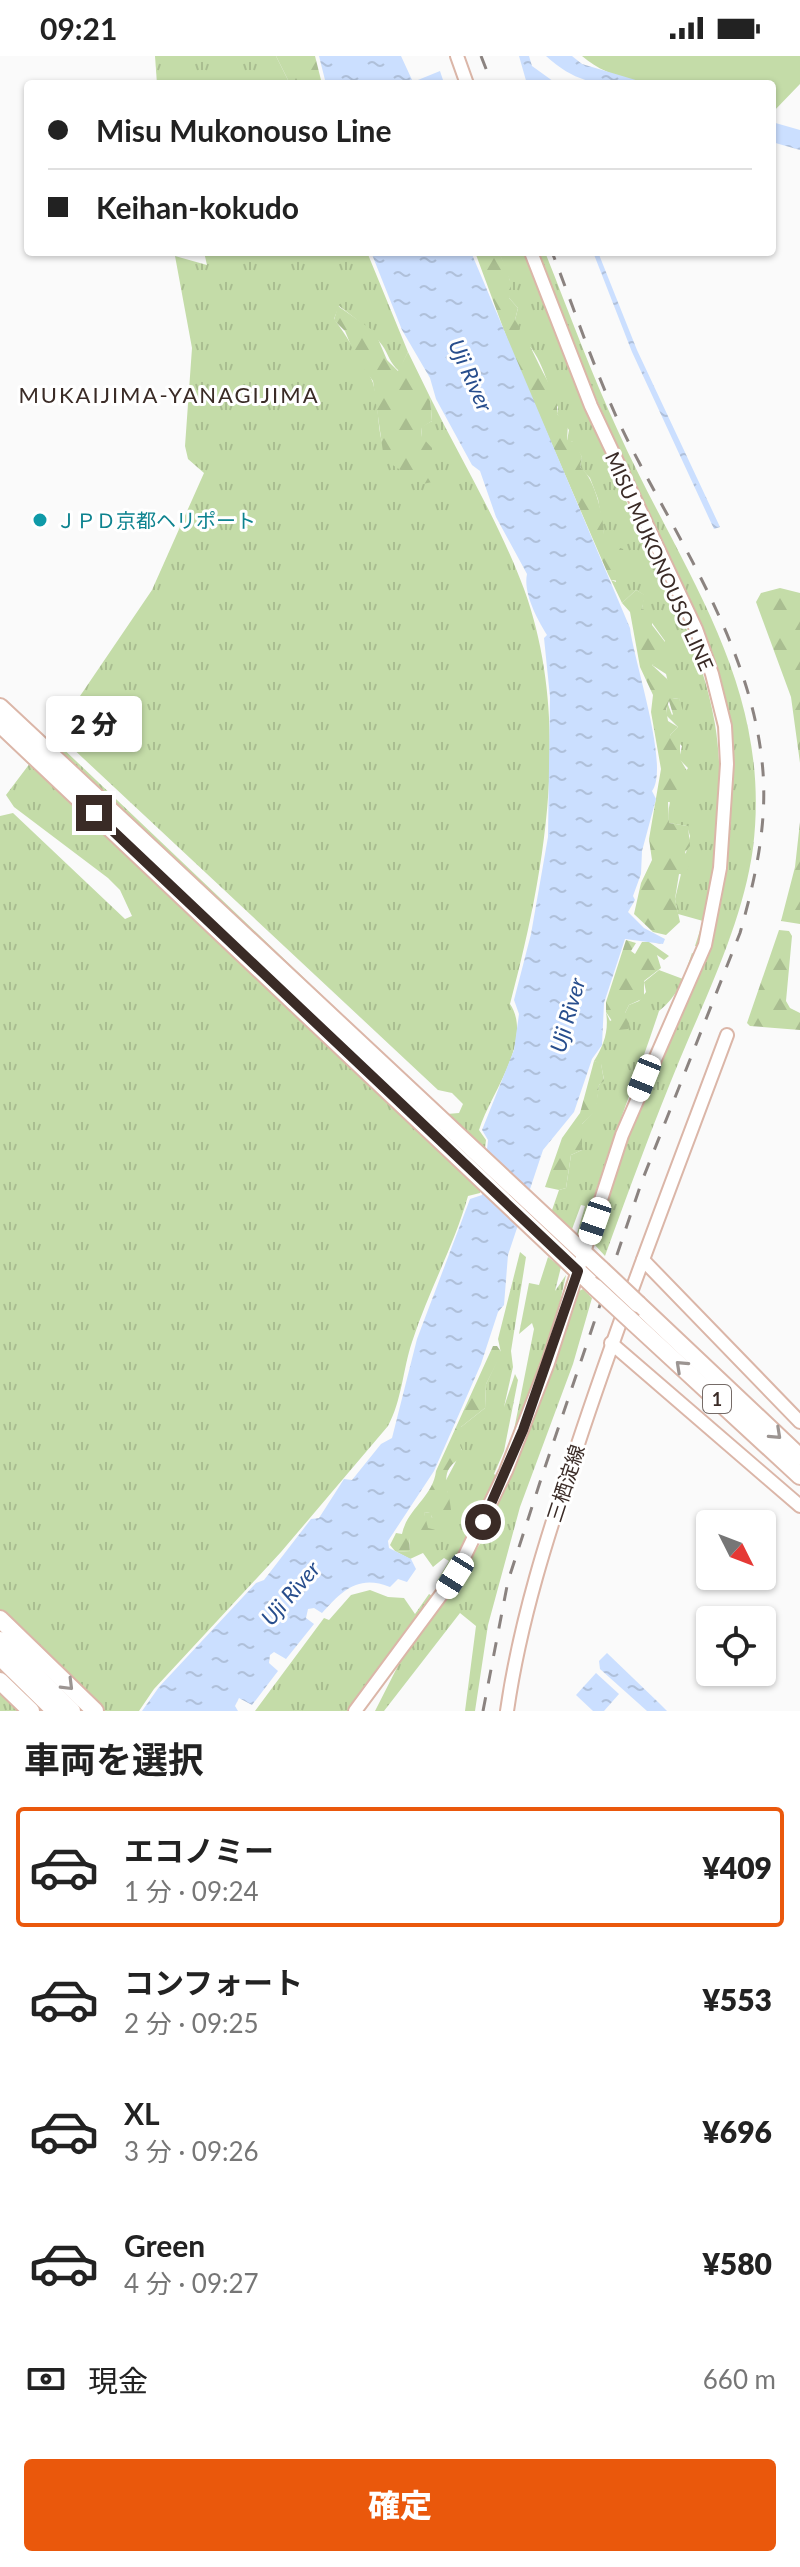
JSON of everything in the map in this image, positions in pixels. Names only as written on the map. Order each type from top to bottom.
[{"type":"highway","name":"1","points":[[4,719],[576,1258],[595,1287],[800,1476]]},
{"type":"highway","name":"1","points":[[576,1258],[602,1270],[800,1457]]},
{"type":"highway","points":[[0,1619],[95,1711]]},
{"type":"highway","points":[[0,1640],[72,1711]]},
{"type":"highway","points":[[0,1657],[55,1711]]},
{"type":"highway","points":[[0,1681],[31,1711]]},
{"type":"main road","points":[[457,56],[466,80]]},
{"type":"main road","name":"MISU MUKONOUSO LINE","points":[[355,1711],[430,1614],[467,1557],[523,1430],[576,1258],[622,1135],[705,945],[714,912],[720,868],[727,764],[725,726],[712,674],[696,629],[621,475],[533,256]]},
{"type":"main road","name":"三栖淀線","points":[[507,1711],[533,1581],[611,1343],[727,1035]]},
{"type":"main road","points":[[643,1260],[800,1422]]},
{"type":"main road","points":[[611,1343],[800,1506]]},
{"type":"green space","points":[[155,56],[276,56],[288,80],[157,80]]},
{"type":"green space","points":[[276,56],[315,56],[321,80],[288,80]]},
{"type":"green space","points":[[582,56],[800,56],[800,84],[776,109],[776,80],[634,80],[602,69]]},
{"type":"green space","points":[[175,256],[207,265],[205,256],[369,256],[408,352],[399,371],[373,334],[339,306],[334,319],[373,383],[380,433],[387,455],[406,472],[422,437],[421,427],[432,421],[430,397],[514,564],[539,639],[547,691],[550,744],[548,796],[534,902],[510,1004],[516,1018],[517,1034],[508,1067],[479,1130],[486,1140],[480,1193],[468,1196],[418,1323],[388,1426],[281,1552],[154,1689],[139,1711],[0,1711],[0,816],[13,813],[125,919],[132,916],[120,890],[108,878],[14,807],[6,795],[49,738],[447,1114],[459,1113],[463,1104],[452,1093],[438,1090],[68,744],[61,724],[152,590],[204,473],[188,459],[185,446],[192,348]]},
{"type":"green space","points":[[476,256],[501,256],[504,263],[510,281],[509,298],[518,308],[515,320],[520,328],[517,337],[524,335],[557,396],[557,414],[568,424],[567,440],[575,442],[582,457],[580,467],[594,488],[604,534],[616,535],[615,546],[623,549],[630,569],[620,581],[611,580],[608,574],[512,352]]},
{"type":"green space","points":[[501,256],[526,256],[601,442],[701,666],[715,724],[720,780],[714,864],[700,947],[695,946],[703,921],[678,914],[675,899],[690,836],[687,826],[669,823],[669,807],[688,768],[679,759],[682,746],[670,735],[678,727],[666,715],[667,702],[672,715],[680,707],[679,698],[672,699],[666,674],[652,665],[657,662],[665,641],[642,609],[644,595],[636,590],[622,603],[611,580],[616,582],[614,547],[604,535],[598,499],[590,478],[580,467],[582,457],[572,441],[567,441],[569,430],[557,414],[558,407],[537,358],[532,349],[517,337],[515,320],[518,308],[509,298],[510,281]]},
{"type":"green space","points":[[538,256],[547,256],[618,431],[717,631],[736,682],[749,734],[756,789],[753,848],[733,929],[660,1108],[605,1256],[593,1243],[629,1127],[714,930],[731,816],[731,734],[715,668],[565,328]]},
{"type":"green space","points":[[338,306],[375,332],[387,360],[398,371],[408,352],[430,397],[432,421],[421,428],[422,437],[432,448],[432,482],[423,484],[391,464],[383,452],[373,381],[357,360],[345,331],[334,320]]},
{"type":"green space","points":[[780,588],[800,593],[800,763],[791,697],[756,602],[761,593]]},
{"type":"green space","points":[[636,590],[645,595],[642,609],[652,613],[652,625],[668,646],[664,660],[652,665],[679,690],[672,699],[679,698],[685,717],[681,722],[675,721],[669,701],[666,709],[668,721],[678,727],[670,735],[680,740],[680,759],[696,786],[676,803],[668,802],[669,823],[688,826],[690,846],[685,852],[690,863],[686,875],[679,874],[675,899],[680,922],[666,935],[653,932],[634,914],[641,883],[652,860],[649,839],[661,769],[651,712],[653,695],[640,667],[630,612],[622,603]]},
{"type":"green space","points":[[800,822],[800,924],[781,921],[795,867]]},
{"type":"green space","points":[[779,930],[789,931],[792,936],[786,1001],[790,1008],[800,1013],[800,1030],[750,1026],[747,1023]]},
{"type":"green space","points":[[626,940],[636,943],[631,951],[635,954],[642,942],[649,942],[669,956],[664,960],[657,955],[661,968],[644,981],[644,998],[629,1005],[625,1013],[630,1021],[628,1029],[618,1030],[606,1012],[606,1002]]},
{"type":"green space","points":[[692,953],[697,955],[685,979],[659,1011],[588,1216],[576,1237],[585,1206],[581,1205],[571,1232],[551,1213],[559,1190],[566,1188],[571,1155],[582,1150],[582,1124],[595,1111],[599,1085],[604,1080],[601,1064],[594,1061],[605,1038],[606,1012],[610,1021],[625,1013],[629,1005],[639,1001],[646,992],[644,982],[659,970],[683,979]]},
{"type":"green space","points":[[594,1061],[601,1063],[604,1081],[599,1085],[596,1111],[582,1124],[582,1150],[571,1155],[566,1188],[545,1187],[562,1138],[580,1113]]},
{"type":"green space","points":[[520,1252],[526,1257],[511,1351],[513,1367],[504,1407],[515,1374],[518,1380],[504,1451],[494,1474],[500,1478],[457,1568],[442,1585],[437,1581],[449,1561],[444,1558],[433,1567],[423,1553],[410,1559],[395,1551],[410,1552],[409,1538],[427,1537],[424,1512],[431,1513],[432,1518],[448,1493],[444,1484],[462,1450],[459,1445],[461,1427],[485,1408],[486,1384],[501,1353],[498,1339]]},
{"type":"green space","points":[[548,1257],[561,1267],[555,1291],[566,1275],[548,1346],[508,1460],[534,1329],[532,1323],[519,1334],[529,1283],[539,1285]]},
{"type":"green space","points":[[583,1289],[592,1298],[573,1364],[520,1507],[488,1625],[475,1711],[465,1711],[476,1626],[460,1613],[384,1711],[375,1711],[405,1652],[482,1541],[575,1293]]},
{"type":"green space","points":[[493,1346],[497,1346],[502,1353],[486,1384],[485,1408],[461,1427],[463,1440],[460,1445],[464,1456],[447,1473],[451,1510],[435,1523],[430,1513],[424,1512],[428,1528],[436,1530],[428,1537],[427,1547],[409,1538],[410,1552],[395,1551],[390,1545],[396,1533],[402,1534],[409,1517],[430,1488]]},
{"type":"green space","points":[[370,1590],[388,1597],[404,1598],[415,1614],[429,1594],[434,1597],[352,1711],[255,1711],[324,1618],[329,1620],[351,1595]]},
{"type":"water","points":[[319,56],[401,56],[412,80],[325,80]]},
{"type":"water","points":[[519,56],[529,56],[532,66],[551,80],[526,80]]},
{"type":"water","points":[[546,56],[572,56],[582,64],[636,80],[586,80]]},
{"type":"water","points":[[440,71],[443,80],[418,80]]},
{"type":"water","points":[[776,123],[800,130],[800,150],[776,143]]},
{"type":"water","name":"Uji River","points":[[373,256],[473,256],[630,628],[657,760],[652,791],[656,799],[642,851],[641,874],[633,896],[635,900],[628,912],[644,928],[665,939],[663,944],[625,939],[604,1003],[602,1045],[592,1059],[574,1112],[543,1150],[508,1255],[504,1305],[498,1312],[481,1364],[434,1471],[388,1541],[389,1548],[411,1559],[416,1569],[407,1582],[398,1579],[390,1587],[369,1582],[360,1584],[344,1592],[322,1613],[314,1608],[308,1609],[306,1618],[314,1624],[286,1659],[274,1652],[270,1655],[269,1663],[278,1671],[252,1705],[239,1698],[235,1706],[238,1711],[142,1711],[159,1687],[256,1583],[264,1580],[311,1519],[319,1518],[344,1479],[352,1480],[381,1444],[392,1438],[417,1339],[470,1199],[482,1195],[488,1140],[482,1130],[514,1050],[519,1014],[514,1000],[531,934],[548,837],[550,697],[544,638],[547,635],[529,597],[527,574],[496,517],[480,471],[472,465],[436,399],[430,378],[402,330]]},
{"type":"water","points":[[595,256],[600,256],[637,350],[720,527],[714,529],[632,352]]},
{"type":"water","points":[[607,1653],[667,1711],[647,1711],[600,1669],[599,1661]]},
{"type":"water","points":[[596,1673],[619,1694],[604,1711],[593,1711],[576,1695]]},
{"type":"railway","points":[[481,56],[490,80]]},
{"type":"railway","points":[[483,1711],[508,1581],[542,1476],[642,1181],[740,933],[755,873],[764,793],[757,728],[731,643],[618,420],[554,256]]},
{"type":"place","name":"ＪＰＤ京都ヘリポート","points":[[40,520]]},
{"type":"district","name":"MUKAIJIMA-YANAGIJIMA","points":[[169,394]]},
{"type":"route","points":[[94,813],[578,1271],[523,1430],[483,1522]]}]
